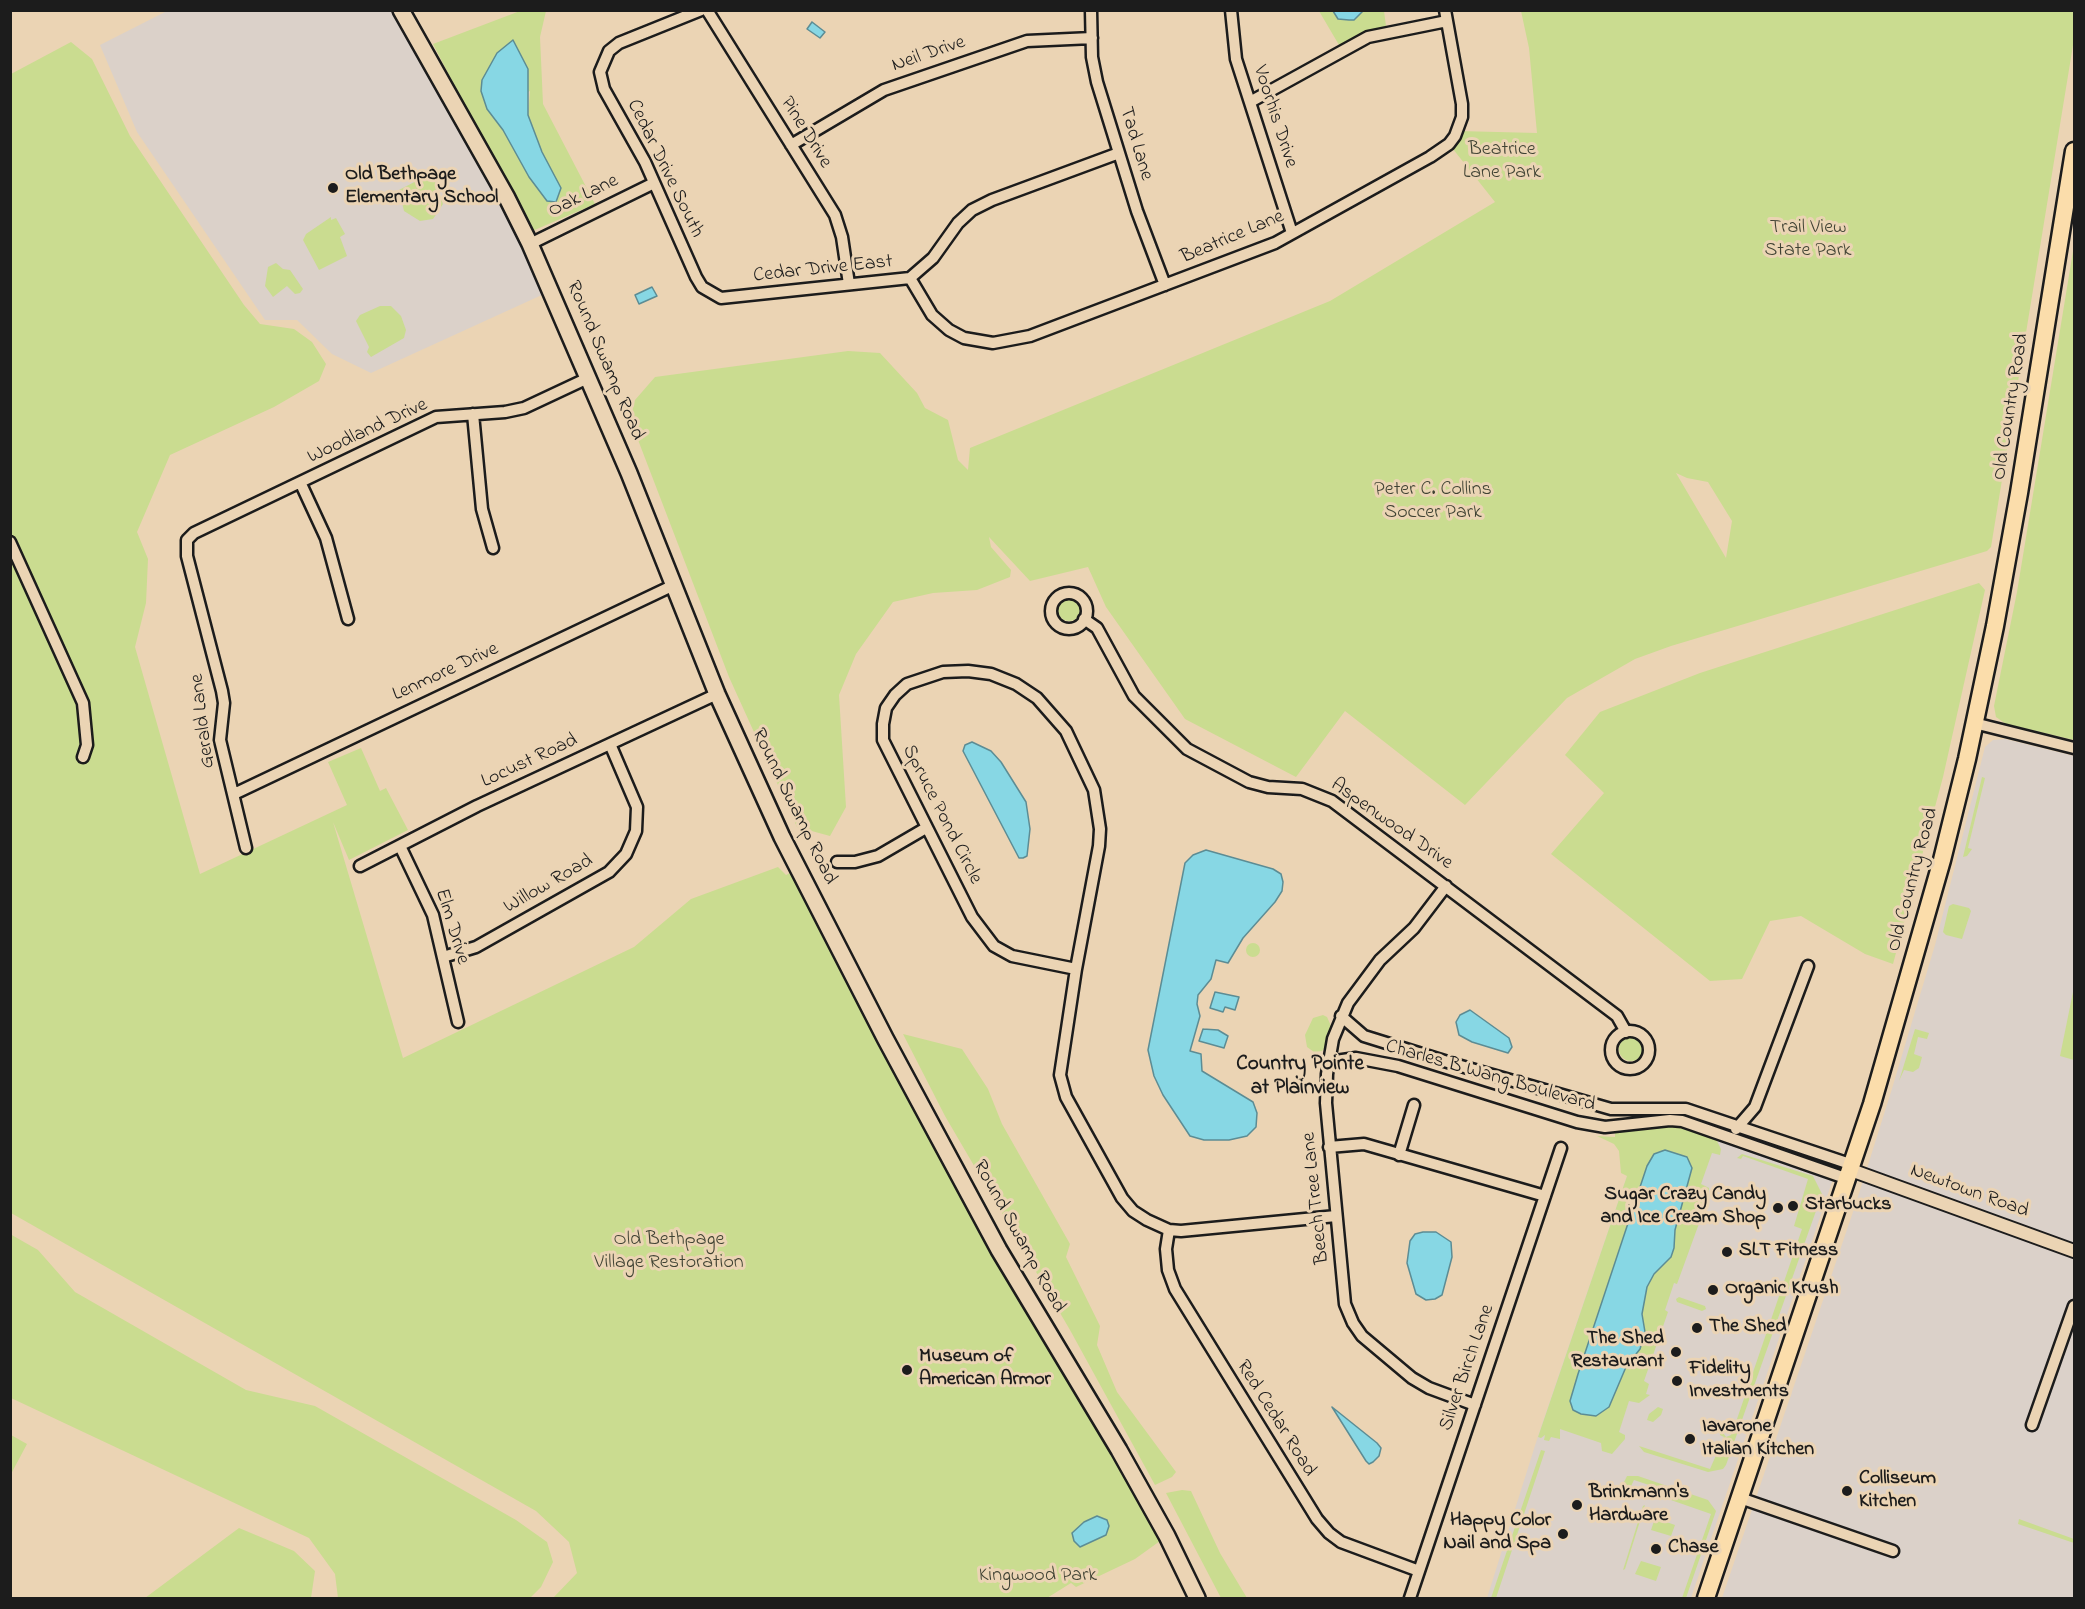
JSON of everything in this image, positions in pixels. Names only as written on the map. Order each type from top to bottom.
[{"type":"main road","name":"Round Swamp Road","points":[[401,10],[507,198],[530,244],[629,473],[717,694],[782,837],[885,1038],[999,1250],[1167,1536],[1193,1597]]},
{"type":"main road","name":"Old Country Road","points":[[1706,1599],[1851,1171],[1923,933],[1974,723],[2019,493],[2074,151]]},
{"type":"street","name":"Cedar Drive South","points":[[701,10],[619,42],[604,58],[600,72],[604,89],[645,162],[696,277],[707,291]]},
{"type":"street","name":"Pine Drive","points":[[707,10],[835,215],[842,237],[849,284]]},
{"type":"street","name":"Tad Lane","points":[[1091,10],[1097,82],[1165,285]]},
{"type":"street","name":"Voorhis Drive","points":[[1231,10],[1233,48],[1292,233]]},
{"type":"street","points":[[1250,102],[1368,37],[1446,16]]},
{"type":"street","name":"Beatrice Lane","points":[[910,278],[932,315],[949,330],[974,341],[993,343],[1030,336],[1255,252],[1430,157],[1449,144],[1455,136],[1462,117],[1462,104],[1446,16]]},
{"type":"street","name":"Neil Drive","points":[[791,145],[884,90],[1027,41],[1092,38]]},
{"type":"street","name":"Cedar Drive East","points":[[707,291],[721,298],[732,298],[910,278],[933,258],[958,223],[972,210],[992,200],[1119,153]]},
{"type":"street","name":"Oak Lane","points":[[530,244],[654,183]]},
{"type":"street","name":"Woodland Drive","points":[[187,556],[186,540],[194,532],[301,484],[436,417],[524,408],[588,378]]},
{"type":"street","points":[[474,414],[482,509],[493,548]]},
{"type":"street","points":[[301,484],[326,538],[348,619]]},
{"type":"street","points":[[10,542],[83,703],[87,745],[83,757]]},
{"type":"street","name":"Gerald Lane","points":[[187,556],[222,691],[224,703],[220,740],[246,848]]},
{"type":"street","name":"Lenmore Drive","points":[[234,794],[674,585]]},
{"type":"street","name":"Aspenwood Drive","points":[[1084,619],[1097,628],[1134,696],[1187,749],[1249,782],[1268,787],[1302,789],[1332,801],[1617,1016],[1626,1032]]},
{"type":"street","name":"Spruce Pond Circle","points":[[1076,969],[1012,956],[994,946],[972,917],[884,740],[883,724],[886,708],[907,684],[925,676],[968,671],[991,674],[1016,684],[1037,698],[1066,731],[1094,790],[1098,810],[1099,846],[1076,969],[1060,1075],[1066,1097],[1122,1198],[1133,1211],[1169,1230],[1211,1229],[1336,1216]]},
{"type":"street","name":"Locust Road","points":[[360,866],[477,806],[717,694]]},
{"type":"street","points":[[1974,723],[2074,748]]},
{"type":"street","name":"Willow Road","points":[[443,957],[476,947],[609,872],[626,854],[636,831],[637,807],[610,744]]},
{"type":"street","points":[[837,862],[855,862],[878,856],[927,828]]},
{"type":"street","name":"Elm Drive","points":[[400,846],[427,900],[458,1022]]},
{"type":"street","name":"Beech Tree Lane","points":[[1446,886],[1414,928],[1371,970],[1341,1016],[1329,1062],[1326,1089],[1329,1147],[1346,1304],[1362,1336],[1412,1378],[1429,1388],[1475,1405]]},
{"type":"street","points":[[1733,1139],[1738,1125],[1755,1107],[1808,966]]},
{"type":"street","name":"Charles B Wang Boulevard","points":[[1341,1016],[1364,1036],[1611,1109],[1672,1107],[1738,1125],[1851,1171]]},
{"type":"street","name":"Charles B Wang Boulevard","points":[[1329,1062],[1356,1059],[1398,1065],[1577,1122],[1605,1127],[1670,1120],[1693,1124],[1733,1139],[1851,1171]]},
{"type":"street","points":[[1399,1155],[1414,1104]]},
{"type":"street","points":[[1329,1147],[1364,1144],[1545,1196]]},
{"type":"street","name":"Silver Birch Lane","points":[[1410,1599],[1561,1148]]},
{"type":"street","name":"Newtown Road","points":[[1851,1171],[2074,1251]]},
{"type":"street","name":"Red Cedar Road","points":[[1169,1230],[1166,1249],[1168,1270],[1175,1289],[1317,1519],[1329,1533],[1341,1542],[1419,1571]]},
{"type":"street","points":[[2032,1425],[2074,1306]]},
{"type":"street","points":[[1740,1498],[1893,1551]]},
{"type":"shaded area","name":"Old Bethpage Elementary School","points":[[167,11],[394,11],[522,243],[544,294],[371,373],[332,354],[297,320],[265,320],[137,132],[100,45]]},
{"type":"shaded area","points":[[2005,739],[2074,756],[2074,1598],[1722,1598],[1856,1203],[1891,1092],[1935,945],[1985,747],[1993,740]]},
{"type":"shaded area","points":[[1661,1126],[1690,1130],[1833,1179],[1691,1598],[1487,1598],[1539,1433],[1628,1173],[1615,1133]]},
{"type":"green space","points":[[520,11],[546,11],[540,37],[543,104],[595,204],[530,232],[433,44]],"holes":[[[530,91],[528,115],[542,152],[529,177],[503,130],[487,109]]]},
{"type":"green space","points":[[1319,11],[1333,11],[1354,20],[1363,11],[1384,11],[1386,26],[1339,45]]},
{"type":"green space","points":[[1521,11],[2074,11],[2074,39],[1991,547],[1987,551],[1671,646],[1635,659],[1567,698],[1465,805],[1345,711],[1296,777],[1185,719],[1106,607],[1088,567],[1030,581],[989,537],[991,547],[1011,570],[1010,577],[977,590],[933,593],[893,602],[856,654],[839,695],[846,807],[830,836],[797,827],[729,677],[630,419],[635,400],[655,377],[848,351],[880,353],[917,393],[925,408],[948,420],[958,460],[968,470],[970,448],[1330,301],[1495,202],[1449,144],[1458,131],[1537,133],[1529,48]],"holes":[[[1676,473],[1687,478],[1708,482],[1732,521],[1726,558]]]},
{"type":"green space","name":"Old Bethpage Village Restoration","points":[[71,42],[92,59],[130,136],[244,305],[260,324],[294,329],[312,342],[326,364],[319,381],[274,407],[170,455],[137,532],[148,559],[146,603],[135,647],[200,874],[347,805],[328,762],[361,748],[380,791],[386,788],[408,830],[349,860],[333,822],[403,1058],[634,947],[691,899],[778,867],[786,875],[796,870],[1127,1470],[1123,1475],[1167,1536],[1135,1559],[1076,1587],[1071,1583],[1047,1598],[553,1598],[577,1573],[569,1542],[536,1511],[11,1213],[11,74]]},
{"type":"green space","points":[[428,171],[432,173],[443,204],[433,219],[420,221],[404,211],[399,190],[420,179]]},
{"type":"green space","points":[[331,217],[331,220],[336,218],[345,234],[340,237],[347,256],[319,270],[303,240],[306,234]]},
{"type":"green space","points":[[2074,245],[2074,740],[2006,724],[1996,717],[1994,706],[2017,592]]},
{"type":"green space","points":[[276,263],[283,269],[290,270],[303,289],[300,293],[295,294],[287,286],[273,297],[265,286],[268,267]]},
{"type":"green space","points":[[380,306],[391,306],[401,316],[406,330],[404,338],[371,357],[367,352],[369,347],[356,321],[360,315]]},
{"type":"green space","points":[[1979,583],[1985,590],[1943,777],[1893,964],[1865,954],[1801,916],[1770,921],[1742,979],[1710,981],[1551,854],[1604,793],[1565,755],[1600,712],[1700,673]]},
{"type":"green space","points":[[1065,599],[1073,599],[1080,606],[1080,614],[1073,621],[1065,621],[1058,614],[1058,606]]},
{"type":"green space","points":[[1982,777],[1985,778],[1968,848],[1972,849],[1967,856],[1963,857]]},
{"type":"green space","points":[[1953,904],[1969,908],[1971,911],[1962,939],[1943,932],[1949,906]]},
{"type":"green space","points":[[1253,943],[1258,945],[1260,950],[1258,955],[1253,957],[1248,955],[1246,950],[1248,945]]},
{"type":"green space","points":[[2074,987],[2074,1060],[2060,1056]]},
{"type":"green space","points":[[1323,1015],[1327,1017],[1331,1026],[1325,1047],[1322,1051],[1314,1052],[1307,1047],[1305,1035],[1313,1018]]},
{"type":"green space","points":[[1915,1029],[1929,1033],[1927,1039],[1918,1037],[1914,1054],[1922,1057],[1919,1068],[1913,1072],[1904,1070],[1899,1081]]},
{"type":"green space","points":[[903,1034],[962,1049],[988,1089],[1002,1124],[1070,1244],[1066,1257],[1100,1326],[1097,1345],[1117,1392],[1176,1472],[1172,1477],[1155,1485],[1070,1330],[945,1116]]},
{"type":"green space","points":[[1631,1037],[1640,1040],[1643,1049],[1640,1058],[1631,1061],[1622,1058],[1619,1049],[1622,1040]]},
{"type":"green space","points":[[1661,1126],[1680,1127],[1716,1139],[1721,1149],[1720,1155],[1712,1153],[1701,1184],[1709,1188],[1709,1196],[1677,1284],[1674,1283],[1665,1310],[1668,1312],[1644,1381],[1649,1384],[1646,1394],[1650,1395],[1639,1403],[1629,1401],[1619,1432],[1625,1435],[1625,1439],[1612,1454],[1602,1451],[1601,1443],[1560,1429],[1560,1439],[1551,1437],[1549,1441],[1544,1440],[1545,1435],[1538,1437],[1627,1176],[1621,1173],[1619,1151],[1614,1144],[1597,1136],[1615,1137],[1615,1133]]},
{"type":"green space","points":[[1742,1154],[1813,1176],[1822,1194],[1726,1465],[1723,1469],[1708,1472],[1644,1452],[1639,1446],[1710,1469],[1724,1437],[1720,1435],[1721,1430],[1726,1437],[1731,1435],[1728,1426],[1734,1427],[1737,1419],[1802,1229],[1794,1226],[1808,1179],[1743,1156],[1741,1159],[1737,1158]]},
{"type":"green space","points":[[10,1234],[38,1250],[75,1292],[246,1390],[315,1406],[516,1520],[547,1542],[553,1562],[541,1587],[530,1598],[338,1598],[335,1574],[309,1538],[11,1398]]},
{"type":"green space","points":[[1679,1297],[1705,1306],[1706,1309],[1702,1311],[1677,1302],[1676,1299]]},
{"type":"green space","points":[[1658,1407],[1663,1409],[1661,1415],[1653,1422],[1647,1420],[1649,1414]]},
{"type":"green space","points":[[11,1435],[27,1444],[11,1474]]},
{"type":"green space","points":[[1541,1450],[1545,1451],[1496,1598],[1491,1598]]},
{"type":"green space","points":[[1627,1476],[1638,1476],[1708,1500],[1716,1511],[1686,1598],[1682,1598],[1711,1514],[1668,1499],[1670,1492],[1634,1480],[1631,1486],[1626,1485],[1624,1482]]},
{"type":"green space","points":[[1191,1491],[1220,1553],[1247,1598],[1221,1598],[1166,1493]]},
{"type":"green space","points":[[1645,1505],[1625,1569],[1623,1570],[1643,1506]]},
{"type":"green space","points":[[1655,1518],[1675,1525],[1671,1536],[1651,1530]]},
{"type":"green space","points":[[2019,1519],[2074,1539],[2074,1543],[2018,1524]]},
{"type":"green space","points":[[239,1528],[294,1551],[315,1571],[311,1598],[145,1598]]},
{"type":"green space","points":[[1641,1561],[1661,1567],[1656,1581],[1635,1574]]},
{"type":"water","points":[[1333,11],[1363,11],[1354,20],[1349,20],[1338,19]]},
{"type":"water","points":[[812,22],[825,32],[820,38],[807,29]]},
{"type":"water","points":[[513,40],[528,69],[528,115],[542,152],[561,188],[556,202],[547,201],[529,177],[503,130],[487,109],[481,91],[482,80],[497,53]]},
{"type":"water","points":[[652,287],[657,296],[639,304],[635,295]]},
{"type":"water","points":[[972,742],[991,751],[1001,762],[1026,802],[1030,829],[1027,856],[1023,858],[1019,858],[963,751],[965,745]]},
{"type":"water","points":[[1206,850],[1273,869],[1281,874],[1283,882],[1282,891],[1275,902],[1243,938],[1228,963],[1216,960],[1211,979],[1198,995],[1197,1004],[1200,1016],[1190,1051],[1201,1054],[1202,1071],[1253,1102],[1257,1113],[1256,1127],[1247,1136],[1229,1140],[1204,1140],[1190,1136],[1163,1095],[1154,1076],[1148,1050],[1185,863],[1193,855]]},
{"type":"water","points":[[1215,992],[1239,997],[1235,1010],[1225,1007],[1223,1012],[1210,1008]]},
{"type":"water","points":[[1470,1010],[1509,1038],[1512,1047],[1508,1053],[1472,1042],[1459,1035],[1456,1022],[1460,1015]]},
{"type":"water","points":[[1203,1029],[1218,1030],[1228,1036],[1224,1048],[1199,1041]]},
{"type":"water","points":[[1665,1150],[1687,1157],[1692,1168],[1675,1230],[1674,1248],[1671,1257],[1654,1274],[1647,1287],[1642,1314],[1645,1332],[1640,1349],[1626,1367],[1609,1407],[1596,1416],[1581,1414],[1573,1410],[1570,1401],[1578,1374],[1647,1166],[1654,1154]]},
{"type":"water","points":[[1436,1232],[1451,1242],[1452,1257],[1442,1295],[1426,1300],[1416,1294],[1407,1263],[1410,1241],[1415,1234]]},
{"type":"water","points":[[1332,1407],[1381,1448],[1379,1456],[1373,1462],[1369,1464],[1366,1461]]},
{"type":"water","points":[[1097,1516],[1107,1520],[1109,1526],[1106,1535],[1080,1547],[1074,1541],[1072,1533],[1084,1522]]},
{"type":"place","name":"Old Bethpage Elementary School","points":[[333,188]]},
{"type":"place","name":"Starbucks","points":[[1793,1206]]},
{"type":"place","name":"Sugar Crazy Candy and Ice Cream Shop","points":[[1778,1208]]},
{"type":"place","name":"SLT Fitness","points":[[1727,1252]]},
{"type":"place","name":"Organic Krush","points":[[1713,1290]]},
{"type":"place","name":"The Shed","points":[[1697,1328]]},
{"type":"place","name":"The Shed Restaurant","points":[[1676,1352]]},
{"type":"place","name":"Museum of American Armor","points":[[907,1370]]},
{"type":"place","name":"Fidelity Investments","points":[[1677,1381]]},
{"type":"place","name":"Iavarone Italian Kitchen","points":[[1690,1439]]},
{"type":"place","name":"Colliseum Kitchen","points":[[1847,1491]]},
{"type":"place","name":"Brinkmann's Hardware","points":[[1577,1505]]},
{"type":"place","name":"Happy Color Nail and Spa","points":[[1563,1534]]},
{"type":"place","name":"Chase","points":[[1656,1549]]},
{"type":"district","name":"Country Pointe at Plainview","points":[[1300,1078]]},
{"type":"park label","name":"Beatrice Lane Park","points":[[1502,162]]},
{"type":"park label","name":"Trail View State Park","points":[[1808,240]]},
{"type":"park label","name":"Peter C. Collins Soccer Park","points":[[1433,502]]},
{"type":"park label","name":"Kingwood Park","points":[[1038,1577]]}]
